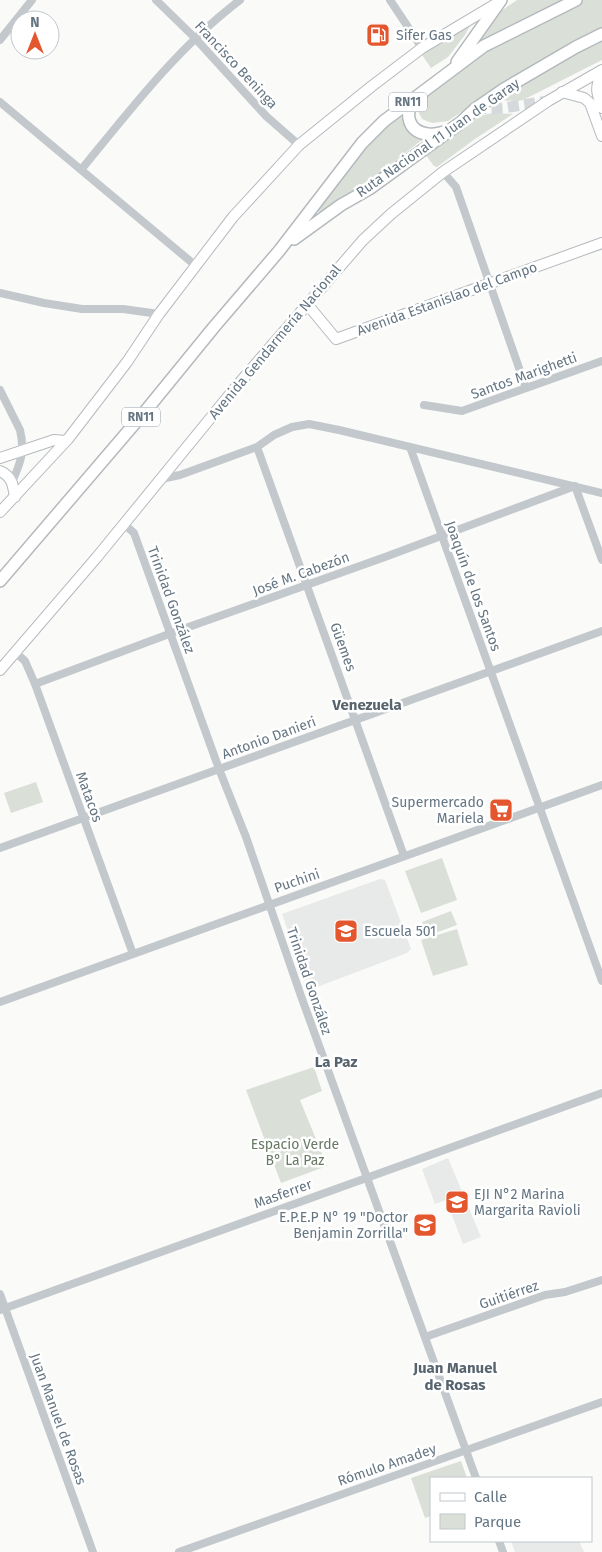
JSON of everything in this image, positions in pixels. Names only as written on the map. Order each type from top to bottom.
[{"type":"highway","points":[[452,69],[501,0]]},
{"type":"highway","name":"Ruta Nacional 11 Juan de Garay","points":[[0,581],[280,251],[362,142],[384,121],[484,46],[576,0]]},
{"type":"highway","name":"Ruta Nacional 11 Juan de Garay","points":[[280,251],[309,227],[369,189],[448,131],[475,108],[576,47],[602,34]]},
{"type":"highway","points":[[417,96],[410,105],[408,114],[409,121],[415,128],[421,133],[430,135],[448,131]]},
{"type":"main road","points":[[0,512],[66,441],[127,362],[159,314],[233,217],[299,145],[422,48],[501,0]]},
{"type":"main road","points":[[602,70],[596,86],[602,108]]},
{"type":"main road","name":"Avenida Gendarmería Nacional","points":[[0,670],[307,304],[363,240],[391,214],[443,172],[562,92],[602,70]]},
{"type":"main road","points":[[562,92],[584,98],[590,103],[602,136]]},
{"type":"main road","name":"Avenida Estanislao del Campo","points":[[307,304],[336,339],[602,243]]},
{"type":"main road","points":[[0,458],[54,440],[66,441]]},
{"type":"main road","points":[[0,471],[6,474],[12,482],[15,497]]},
{"type":"street","points":[[0,40],[32,0]]},
{"type":"street","name":"Francisco Beninga","points":[[156,0],[195,38],[266,116],[299,145]]},
{"type":"street","points":[[82,170],[130,110],[195,38],[240,0]]},
{"type":"street","points":[[390,0],[422,48]]},
{"type":"street","points":[[0,102],[196,266]]},
{"type":"street","points":[[443,172],[456,187],[526,388]]},
{"type":"street","points":[[0,293],[82,309],[122,309],[159,314]]},
{"type":"street","name":"Santos Marighetti","points":[[424,405],[462,411],[602,361]]},
{"type":"street","points":[[0,390],[20,430],[21,462],[12,482]]},
{"type":"street","points":[[161,479],[180,475],[257,447],[292,427],[309,424],[602,493]]},
{"type":"street","name":"Güemes","points":[[257,447],[404,856]]},
{"type":"street","name":"Joaquín de los Santos","points":[[410,447],[602,981]]},
{"type":"street","points":[[574,486],[602,560]]},
{"type":"street","name":"José M. Cabezón","points":[[35,684],[574,486]]},
{"type":"street","name":"Trinidad González","points":[[124,524],[134,533],[219,770],[246,837],[476,1477]]},
{"type":"street","name":"Antonio Danieri","points":[[0,848],[602,631]]},
{"type":"street","name":"Matacos","points":[[15,652],[25,661],[35,684],[133,954]]},
{"type":"street","name":"Puchini","points":[[0,1002],[602,785]]},
{"type":"street","name":"Masferrer","points":[[2,1309],[602,1093]]},
{"type":"street","name":"Guitiérrez","points":[[425,1337],[545,1295],[565,1292],[602,1280]]},
{"type":"street","name":"Juan Manuel de Rosas","points":[[0,1294],[2,1309],[93,1552]]},
{"type":"street","name":"Rómulo Amadey","points":[[179,1552],[602,1402]]},
{"type":"shaded area","name":"Escuela 501","points":[[380,879],[385,880],[411,949],[407,953],[309,990],[282,914]]},
{"type":"shaded area","name":"EJI N°2 Marina Margarita Ravioli","points":[[448,1158],[481,1237],[463,1244],[446,1200],[435,1204],[422,1169]]},
{"type":"shaded area","points":[[511,1542],[579,1542],[584,1552],[515,1552]]},
{"type":"green space","points":[[517,0],[563,0],[467,53],[494,16]]},
{"type":"green space","points":[[582,0],[602,0],[602,30],[521,72],[448,121],[432,123],[422,119],[418,111],[421,97],[489,49],[535,23]]},
{"type":"green space","points":[[471,24],[448,57],[431,68],[422,55],[428,49]]},
{"type":"green space","points":[[602,36],[602,60],[523,100],[495,100]]},
{"type":"green space","points":[[400,113],[408,129],[422,140],[363,186],[319,212],[317,209],[351,162]]},
{"type":"green space","points":[[493,113],[513,114],[437,167],[434,166],[425,154],[474,117]]},
{"type":"green space","points":[[36,782],[43,802],[11,813],[4,793]]},
{"type":"green space","points":[[442,858],[457,900],[421,913],[405,871]]},
{"type":"green space","points":[[451,911],[457,925],[427,936],[422,922]]},
{"type":"green space","points":[[457,929],[468,965],[433,976],[421,940]]},
{"type":"green space","name":"Espacio Verde B° La Paz","points":[[314,1067],[322,1091],[300,1100],[327,1166],[281,1183],[246,1090]]},
{"type":"green space","points":[[461,1461],[467,1477],[430,1477],[430,1516],[425,1518],[411,1478]]},
{"type":"tunnel","points":[[475,109],[503,108],[548,101]]},
{"type":"place","name":"Sifer Gas","points":[[378,35]]},
{"type":"place","name":"Supermercado Mariela","points":[[501,810]]},
{"type":"place","name":"Escuela 501","points":[[346,931]]},
{"type":"place","name":"EJI N°2 Marina Margarita Ravioli","points":[[457,1202]]},
{"type":"place","name":"E.P.E.P N° 19 \"Doctor Benjamin Zorrilla\"","points":[[425,1225]]},
{"type":"district","name":"Venezuela","points":[[367,705]]},
{"type":"district","name":"La Paz","points":[[336,1062]]},
{"type":"district","name":"Juan Manuel de Rosas","points":[[455,1376]]}]
